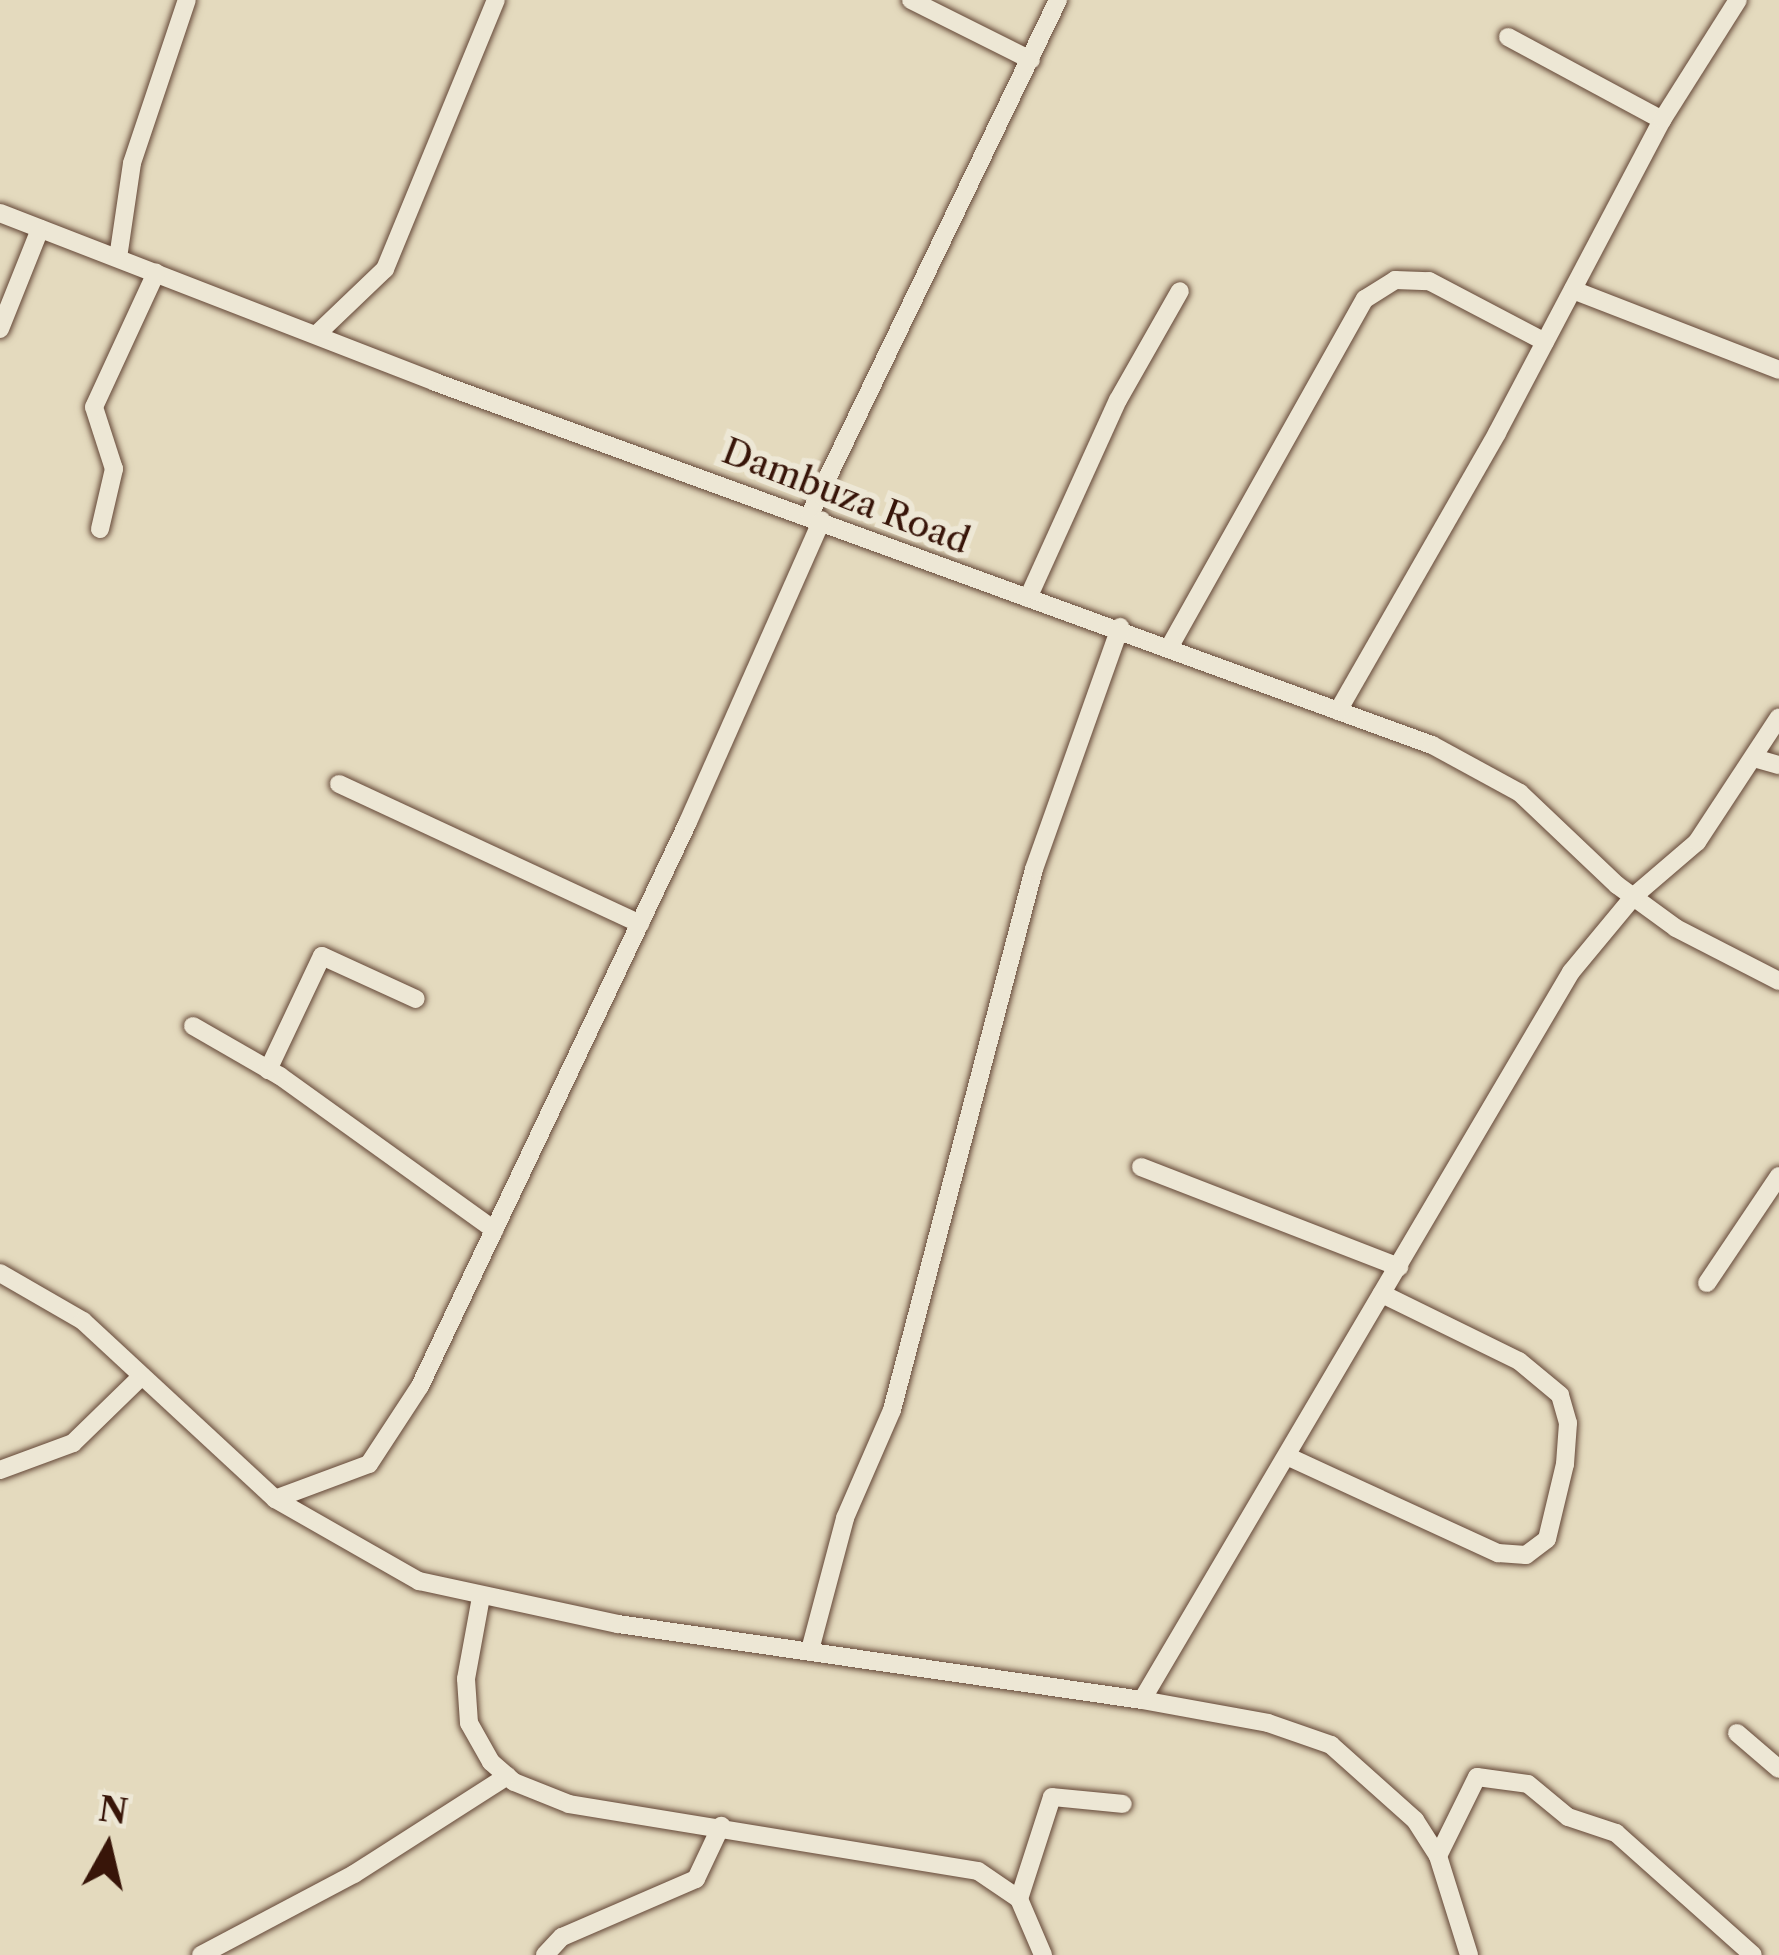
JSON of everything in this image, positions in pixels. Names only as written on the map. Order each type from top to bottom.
[{"type":"street","points":[[118,258],[140,130],[188,0]]},
{"type":"street","points":[[317,334],[386,268],[496,0]]},
{"type":"street","points":[[910,0],[1030,60]]},
{"type":"street","points":[[275,1499],[332,1483],[375,1459],[421,1386],[640,924],[816,517],[1058,0]]},
{"type":"street","points":[[1338,711],[1545,343],[1661,120],[1738,0]]},
{"type":"street","points":[[1508,37],[1661,120]]},
{"type":"street","name":"Dambuza Road","points":[[0,214],[1028,598],[1120,627],[1338,711],[1506,783],[1634,896],[1698,943],[1779,981]]},
{"type":"street","points":[[0,329],[40,229]]},
{"type":"street","points":[[100,529],[114,469],[94,407],[156,272]]},
{"type":"street","points":[[1170,646],[1365,299],[1396,280],[1429,281],[1545,343]]},
{"type":"street","points":[[1573,290],[1779,370]]},
{"type":"street","points":[[1028,598],[1118,400],[1180,291]]},
{"type":"street","points":[[810,1650],[845,1518],[892,1410],[1034,869],[1120,627]]},
{"type":"street","points":[[1142,1700],[1291,1458],[1571,972],[1634,896],[1697,842],[1779,717]]},
{"type":"street","points":[[1754,758],[1779,765]]},
{"type":"street","points":[[339,784],[640,924]]},
{"type":"street","points":[[268,1070],[322,956],[416,999]]},
{"type":"street","points":[[193,1026],[268,1070],[494,1230]]},
{"type":"street","points":[[1141,1167],[1399,1268]]},
{"type":"street","points":[[1707,1283],[1779,1176]]},
{"type":"street","points":[[0,1273],[83,1322],[275,1499],[381,1564],[481,1597],[1142,1700],[1268,1724],[1331,1745],[1393,1793],[1438,1856],[1468,1955]]},
{"type":"street","points":[[1291,1458],[1498,1553],[1526,1555],[1546,1539],[1565,1464],[1568,1423],[1560,1395],[1520,1361],[1382,1294]]},
{"type":"street","points":[[0,1470],[73,1443],[142,1376]]},
{"type":"street","points":[[481,1597],[465,1700],[476,1738],[507,1776],[569,1804],[951,1863],[1018,1899],[1043,1955]]},
{"type":"street","points":[[1737,1733],[1779,1769]]},
{"type":"street","points":[[200,1955],[354,1874],[507,1776]]},
{"type":"street","points":[[1438,1856],[1478,1777],[1528,1784],[1568,1817],[1616,1833],[1753,1955]]},
{"type":"street","points":[[1018,1899],[1052,1797],[1062,1792],[1123,1804]]},
{"type":"street","points":[[545,1955],[562,1937],[696,1879],[721,1826]]}]
